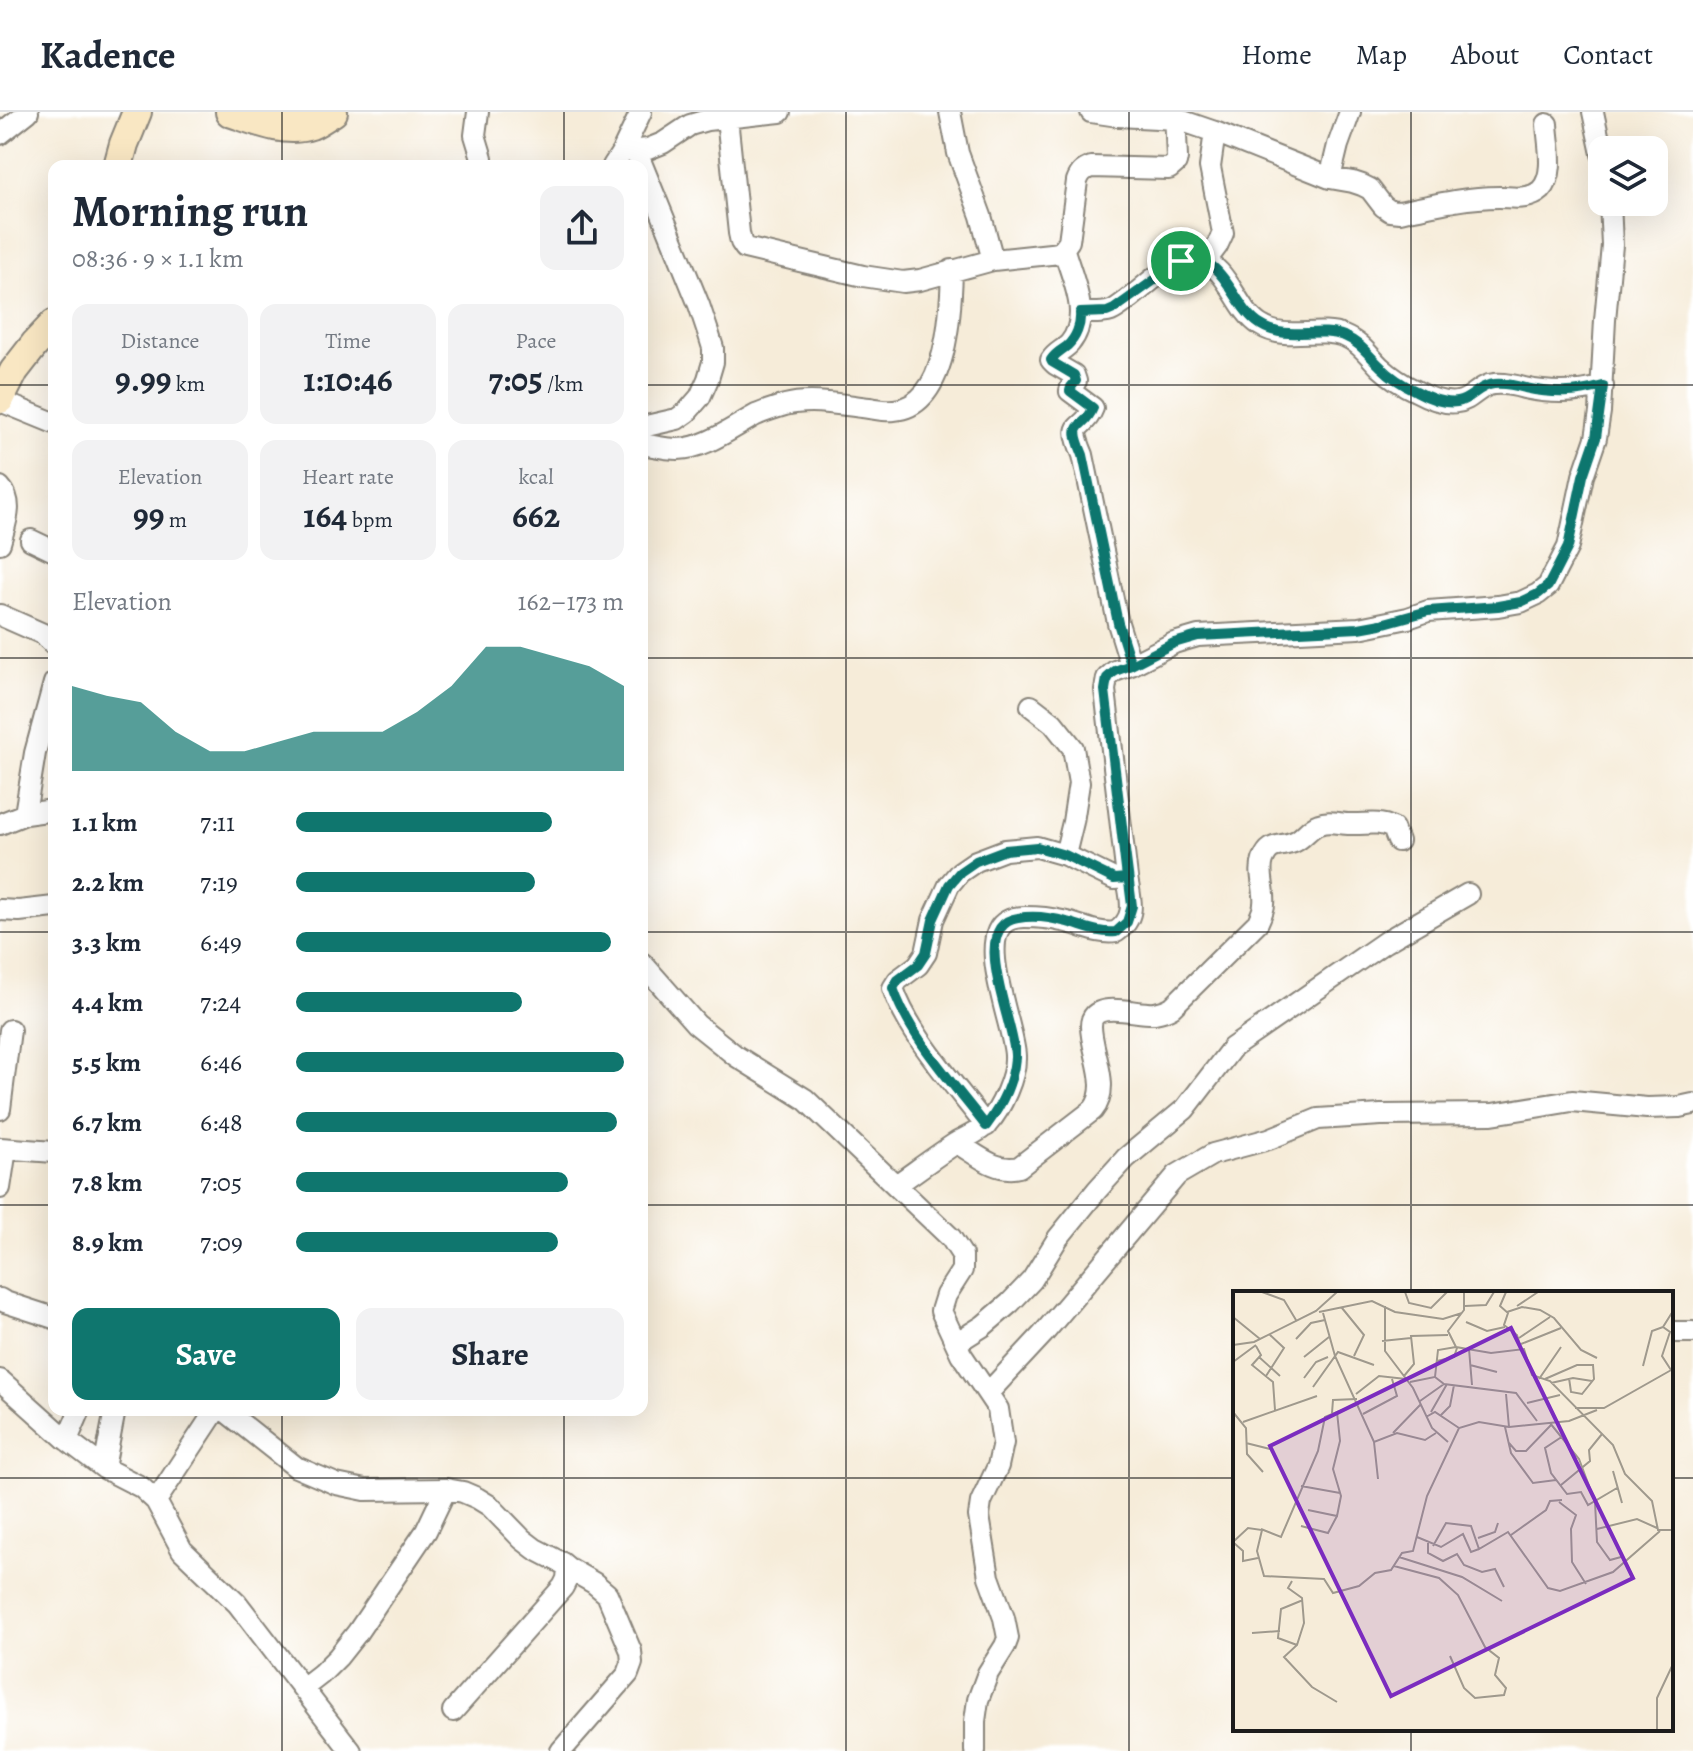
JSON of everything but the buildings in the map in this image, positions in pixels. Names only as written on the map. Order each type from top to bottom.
[{"type":"street","points":[[0,134],[28,112]]},
{"type":"street","points":[[120,160],[137,112]]},
{"type":"street","points":[[230,112],[289,128],[310,125],[333,112]]},
{"type":"street","points":[[478,112],[475,135],[482,160]]},
{"type":"street","points":[[624,156],[641,112]]},
{"type":"street","points":[[624,156],[663,143],[690,125],[707,120],[780,112]]},
{"type":"street","points":[[950,112],[958,153],[993,260]]},
{"type":"street","points":[[1091,112],[1118,116],[1176,116],[1330,178],[1362,185],[1370,189],[1390,211],[1400,212],[1472,197],[1525,198],[1542,189],[1547,181],[1550,162],[1547,124]]},
{"type":"street","points":[[1330,178],[1350,112]]},
{"type":"street","points":[[1593,112],[1598,136]]},
{"type":"street","points":[[727,118],[739,233],[745,248],[863,276],[903,282],[993,260],[1060,253],[1069,241],[1077,181],[1084,169],[1169,169],[1177,158],[1176,116]]},
{"type":"street","points":[[1205,262],[1223,233],[1210,167],[1215,132]]},
{"type":"street","points":[[648,204],[699,305],[713,348],[713,362],[700,397],[687,412],[677,419],[648,426]]},
{"type":"street","points":[[896,1185],[986,1126],[998,1110],[1010,1084],[1015,1056],[997,974],[995,950],[996,935],[1006,921],[1036,917],[1116,932],[1127,922],[1132,906],[1105,690],[1110,675],[1174,643],[1198,636],[1359,628],[1428,611],[1521,602],[1548,586],[1568,547],[1583,476],[1596,438],[1603,386],[1612,245],[1611,216]]},
{"type":"street","points":[[1064,250],[1081,320],[1072,341],[1054,354],[1051,360],[1074,375],[1076,381],[1070,391],[1093,408],[1078,425],[1075,437],[1083,455],[1118,623],[1131,665]]},
{"type":"street","points":[[1080,313],[1114,309],[1181,261],[1190,259],[1205,262],[1219,272],[1259,325],[1290,335],[1328,333],[1342,336],[1358,343],[1397,381],[1418,393],[1443,401],[1458,402],[1487,385],[1571,393],[1603,386]]},
{"type":"street","points":[[648,445],[680,449],[716,437],[759,413],[789,404],[820,403],[894,410],[910,405],[923,394],[944,355],[951,310],[952,270]]},
{"type":"street","points":[[48,330],[14,371],[0,400],[48,420]]},
{"type":"street","points":[[0,487],[9,503],[0,543]]},
{"type":"street","points":[[31,540],[48,548]]},
{"type":"street","points":[[0,615],[48,639]]},
{"type":"street","points":[[25,814],[35,753],[48,705]]},
{"type":"street","points":[[1031,706],[1053,723],[1073,748],[1079,783],[1065,855]]},
{"type":"street","points":[[0,824],[25,814],[48,811]]},
{"type":"street","points":[[957,1143],[999,1168],[1013,1169],[1093,1110],[1100,1097],[1100,1078],[1091,1027],[1093,1014],[1112,1010],[1155,1013],[1172,1007],[1258,922],[1264,905],[1261,866],[1275,846],[1295,842],[1309,828],[1321,822],[1385,824],[1393,828],[1398,841]]},
{"type":"street","points":[[986,1126],[927,1050],[903,1012],[893,988],[921,961],[929,944],[933,920],[949,885],[960,872],[976,861],[1005,850],[1037,847],[1065,855],[1114,879],[1127,878]]},
{"type":"street","points":[[956,1343],[983,1326],[1032,1280],[1058,1238],[1097,1190],[1126,1158],[1185,1109],[1232,1048],[1385,942],[1468,894]]},
{"type":"street","points":[[0,910],[48,908]]},
{"type":"street","points":[[648,970],[696,1024],[736,1056],[805,1099],[951,1238],[962,1255],[962,1270],[946,1295],[941,1311],[961,1354],[1001,1417],[1003,1443],[1002,1454],[981,1502],[979,1516],[989,1577],[1008,1638],[988,1673],[978,1700],[975,1751]]},
{"type":"street","points":[[0,1109],[10,1030]]},
{"type":"street","points":[[988,1393],[1043,1334],[1177,1175],[1213,1154],[1269,1139],[1318,1119],[1492,1114],[1572,1101],[1647,1108],[1693,1104]]},
{"type":"street","points":[[0,1188],[3,1148],[48,1152]]},
{"type":"street","points":[[0,1299],[48,1316]]},
{"type":"street","points":[[0,1380],[67,1440],[104,1468],[141,1487],[156,1501],[182,1550],[237,1603],[351,1751]]},
{"type":"street","points":[[67,1440],[77,1416]]},
{"type":"street","points":[[104,1468],[114,1416]]},
{"type":"street","points":[[156,1501],[212,1416]]},
{"type":"street","points":[[232,1416],[296,1467],[336,1484],[365,1490],[446,1489],[477,1498],[490,1506],[535,1549],[594,1583],[607,1594],[631,1651],[632,1663],[628,1674],[561,1751]]},
{"type":"street","points":[[303,1688],[329,1665],[357,1633],[426,1531],[446,1489]]},
{"type":"street","points":[[453,1711],[563,1587],[568,1568]]},
{"type":"route","points":[[1181,261],[1114,309],[1080,313],[1081,320],[1072,341],[1054,354],[1051,360],[1074,375],[1076,381],[1070,391],[1093,408],[1078,425],[1075,437],[1083,455],[1118,623],[1131,665],[1110,675],[1105,690],[1132,906],[1127,922],[1116,932],[1036,917],[1006,921],[1000,928],[995,950],[997,974],[1015,1056],[1010,1084],[998,1110],[986,1126],[927,1050],[903,1012],[893,988],[898,980],[918,965],[926,953],[933,920],[949,885],[960,872],[976,861],[1005,850],[1037,847],[1065,855],[1114,879],[1127,878],[1105,690],[1107,678],[1110,675],[1115,671],[1131,665],[1174,643],[1198,636],[1359,628],[1428,611],[1521,602],[1538,594],[1557,572],[1568,547],[1583,476],[1596,438],[1603,386],[1571,393],[1514,385],[1487,385],[1458,402],[1443,401],[1418,393],[1397,381],[1358,343],[1342,336],[1328,333],[1290,335],[1259,325],[1219,272],[1197,259],[1181,261]]}]
